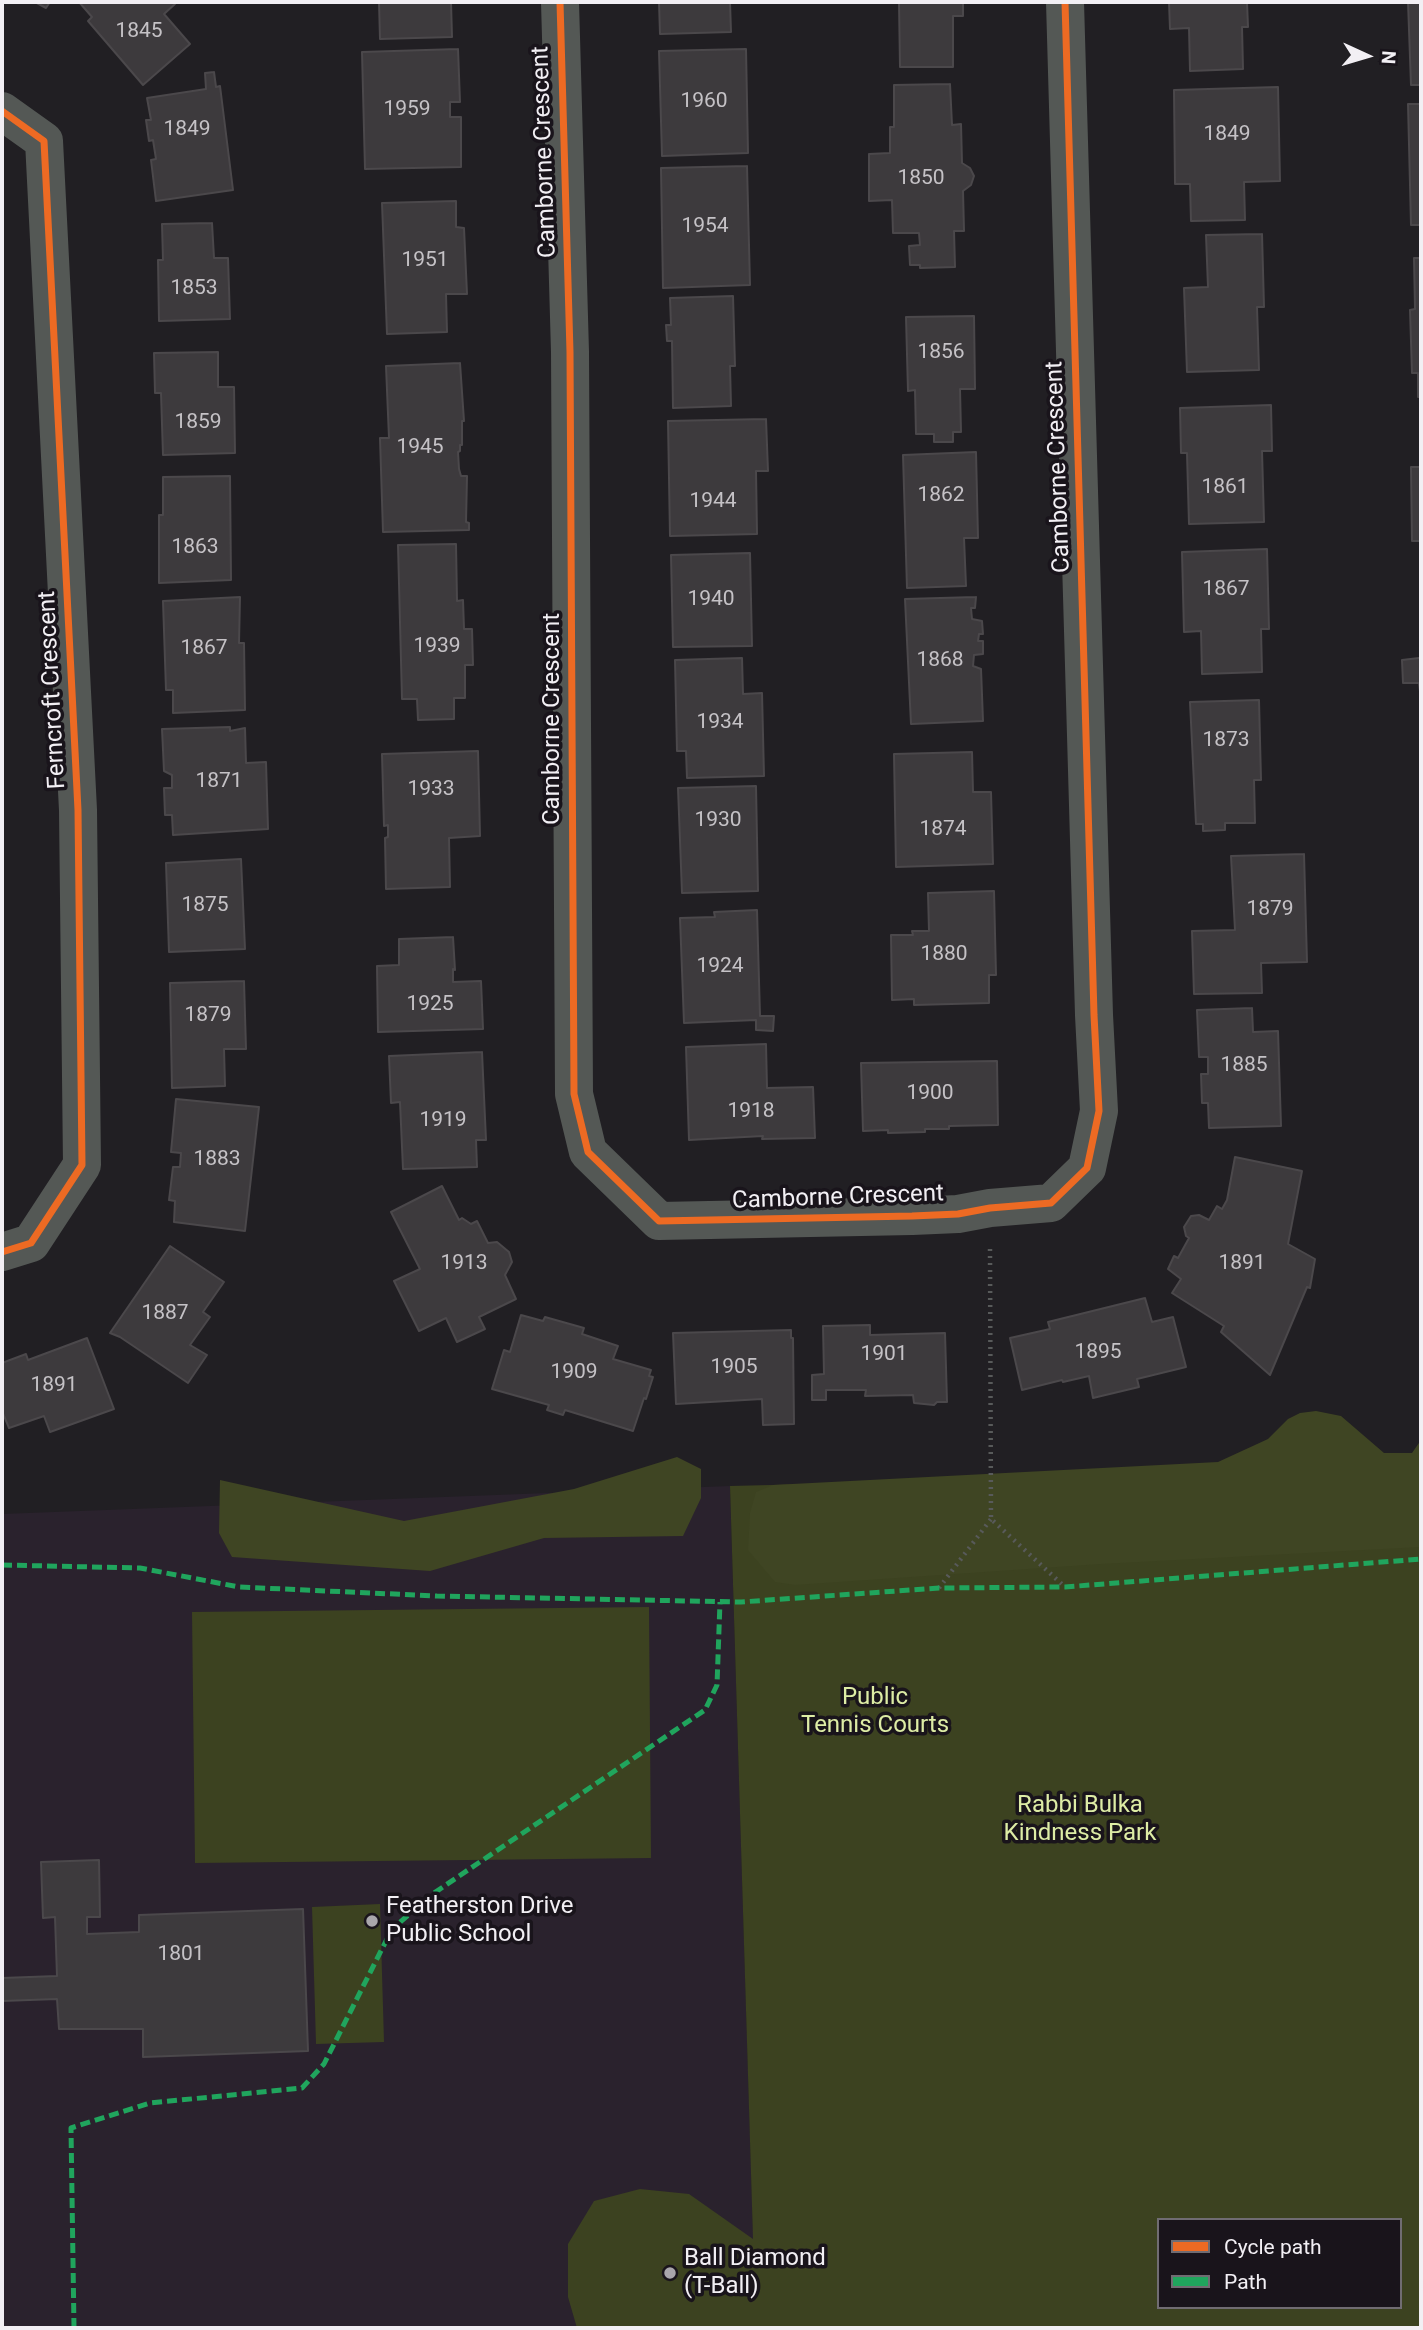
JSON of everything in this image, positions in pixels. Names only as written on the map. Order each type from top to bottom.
[{"type":"street","name":"Camborne Crescent","points":[[560,2],[570,352],[574,1094],[588,1152],[659,1222],[958,1214],[990,1208],[1051,1203],[1087,1168],[1099,1111],[1065,2]]},
{"type":"street","name":"Ferncroft Crescent","points":[[2,111],[44,141],[79,810],[82,1165],[31,1244],[2,1252]]},
{"type":"path","points":[[939,1588],[991,1519],[990,1208]]},
{"type":"path","points":[[991,1519],[1065,1587]]},
{"type":"shaded area","name":"Featherston Drive Public School","points":[[730,1486],[756,2328],[2,2328],[2,1514]]},
{"type":"green space","points":[[1316,1411],[1341,1416],[1384,1453],[1412,1453],[1421,1440],[1421,1547],[1101,1564],[795,1585],[775,1582],[748,1550],[750,1513],[756,1492],[773,1485],[1218,1462],[1268,1439],[1288,1419],[1300,1413]]},
{"type":"green space","points":[[677,1457],[701,1469],[701,1498],[683,1536],[544,1538],[430,1571],[232,1557],[219,1533],[220,1480],[404,1521],[574,1489]]},
{"type":"green space","name":"Rabbi Bulka Kindness Park","points":[[1421,1469],[1421,2328],[577,2328],[568,2297],[568,2244],[594,2201],[640,2189],[689,2194],[753,2239],[730,1486]]},
{"type":"green space","points":[[649,1607],[651,1858],[195,1863],[192,1612]]},
{"type":"green space","points":[[380,1904],[384,2042],[316,2044],[312,1907]]},
{"type":"building","points":[[35,2],[50,2],[46,8]]},
{"type":"building","points":[[79,2],[173,2],[175,4],[164,14],[190,44],[143,85],[88,21],[92,17]]},
{"type":"building","points":[[379,2],[451,2],[452,37],[380,39]]},
{"type":"building","points":[[659,2],[730,2],[731,32],[660,34]]},
{"type":"building","points":[[899,2],[963,2],[963,16],[953,16],[953,67],[900,67]]},
{"type":"building","points":[[1169,2],[1247,2],[1248,27],[1242,27],[1243,69],[1190,71],[1189,28],[1170,29]]},
{"type":"building","points":[[1408,2],[1421,2],[1421,85],[1411,85]]},
{"type":"building","points":[[458,49],[460,102],[450,102],[450,117],[461,117],[461,167],[365,169],[362,52]]},
{"type":"building","points":[[746,49],[748,153],[662,156],[659,51]]},
{"type":"building","points":[[214,72],[216,87],[220,86],[233,190],[156,201],[151,160],[156,159],[153,140],[149,141],[146,120],[151,120],[147,98],[206,89],[205,73]]},
{"type":"building","points":[[950,84],[952,125],[961,124],[962,163],[970,168],[974,176],[971,185],[963,191],[964,231],[954,231],[955,267],[920,268],[920,265],[910,265],[909,246],[920,245],[919,233],[893,233],[892,200],[869,201],[869,154],[890,153],[890,127],[894,127],[894,85]]},
{"type":"building","points":[[1278,87],[1280,181],[1244,182],[1245,220],[1191,221],[1190,184],[1175,184],[1174,90]]},
{"type":"building","points":[[1408,104],[1421,104],[1421,225],[1411,225]]},
{"type":"building","points":[[747,166],[750,285],[663,288],[661,168]]},
{"type":"building","points":[[456,201],[456,227],[464,228],[467,294],[446,294],[447,332],[387,334],[382,203]]},
{"type":"building","points":[[212,223],[214,258],[228,258],[230,319],[159,321],[158,260],[163,260],[162,224]]},
{"type":"building","points":[[1262,234],[1264,307],[1257,307],[1259,370],[1187,372],[1184,288],[1208,287],[1206,235]]},
{"type":"building","points":[[1414,258],[1421,258],[1421,397],[1418,397],[1418,373],[1412,373],[1410,310],[1415,309]]},
{"type":"building","points":[[733,296],[735,366],[730,366],[731,406],[673,408],[672,341],[667,341],[666,325],[671,325],[670,298]]},
{"type":"building","points":[[974,316],[975,389],[960,389],[961,432],[953,432],[953,442],[934,442],[934,434],[916,434],[915,390],[908,391],[906,317]]},
{"type":"building","points":[[218,352],[218,387],[234,387],[235,453],[163,455],[161,393],[155,393],[154,353]]},
{"type":"building","points":[[460,363],[464,421],[462,445],[458,452],[461,476],[467,476],[466,522],[469,523],[469,530],[383,532],[380,438],[389,438],[386,366]]},
{"type":"building","points":[[1271,405],[1272,451],[1262,451],[1264,522],[1189,524],[1187,453],[1181,453],[1180,408]]},
{"type":"building","points":[[766,419],[768,471],[756,471],[757,534],[670,536],[668,421]]},
{"type":"building","points":[[976,452],[978,538],[964,538],[966,586],[907,588],[903,455]]},
{"type":"building","points":[[1411,467],[1421,467],[1421,541],[1412,541]]},
{"type":"building","points":[[230,476],[231,580],[159,583],[159,515],[163,515],[163,477]]},
{"type":"building","points":[[456,544],[457,601],[463,600],[464,629],[472,629],[473,665],[465,665],[465,698],[454,698],[454,719],[418,720],[417,699],[402,699],[398,545]]},
{"type":"building","points":[[1267,549],[1269,629],[1261,629],[1262,672],[1202,674],[1201,631],[1184,632],[1182,552]]},
{"type":"building","points":[[750,553],[752,646],[673,647],[671,555]]},
{"type":"building","points":[[240,597],[239,643],[244,643],[245,710],[173,713],[173,690],[166,690],[163,601]]},
{"type":"building","points":[[976,597],[975,608],[971,608],[972,619],[982,621],[983,634],[979,634],[978,641],[983,641],[983,654],[974,655],[973,666],[981,669],[983,721],[911,724],[905,599]]},
{"type":"building","points":[[742,658],[743,694],[762,693],[764,776],[687,778],[686,751],[677,751],[675,660]]},
{"type":"building","points":[[1421,658],[1421,700],[1419,683],[1403,683],[1402,660]]},
{"type":"building","points":[[1259,700],[1261,780],[1254,780],[1255,823],[1225,823],[1225,830],[1203,831],[1203,824],[1196,824],[1190,702]]},
{"type":"building","points":[[230,727],[230,731],[245,728],[246,763],[266,762],[268,829],[173,835],[172,815],[165,815],[164,788],[172,788],[172,775],[164,771],[162,729]]},
{"type":"building","points":[[478,751],[480,836],[449,838],[450,887],[386,889],[385,838],[388,837],[388,825],[384,826],[382,754]]},
{"type":"building","points":[[972,752],[973,792],[991,792],[993,864],[896,867],[894,754]]},
{"type":"building","points":[[756,786],[758,891],[682,893],[678,788]]},
{"type":"building","points":[[1304,854],[1307,962],[1261,963],[1262,993],[1194,994],[1192,931],[1235,930],[1231,856]]},
{"type":"building","points":[[241,859],[245,949],[169,952],[166,863]]},
{"type":"building","points":[[994,891],[996,975],[989,975],[989,1003],[914,1005],[914,999],[892,1000],[891,935],[913,935],[912,931],[929,931],[928,893]]},
{"type":"building","points":[[757,910],[760,1016],[774,1016],[773,1031],[756,1030],[756,1020],[684,1023],[680,918],[715,917],[714,912]]},
{"type":"building","points":[[453,937],[453,982],[481,981],[483,1029],[378,1032],[377,966],[399,965],[399,939]]},
{"type":"building","points":[[244,981],[246,1049],[224,1049],[225,1086],[172,1088],[170,983]]},
{"type":"building","points":[[1252,1008],[1253,1032],[1278,1031],[1281,1126],[1209,1128],[1208,1103],[1202,1103],[1201,1074],[1208,1074],[1208,1057],[1199,1057],[1197,1010]]},
{"type":"building","points":[[766,1044],[767,1088],[813,1087],[815,1138],[762,1139],[763,1136],[689,1140],[686,1047]]},
{"type":"building","points":[[482,1052],[486,1140],[476,1140],[477,1167],[403,1169],[400,1102],[391,1103],[389,1056]]},
{"type":"building","points":[[997,1061],[998,1125],[949,1126],[949,1129],[925,1129],[925,1132],[863,1131],[861,1063]]},
{"type":"building","points":[[176,1099],[259,1107],[245,1231],[174,1222],[175,1201],[169,1200],[173,1167],[180,1167],[181,1153],[171,1152]]},
{"type":"building","points":[[1235,1157],[1302,1171],[1288,1244],[1315,1259],[1310,1288],[1307,1287],[1270,1375],[1221,1332],[1224,1326],[1172,1293],[1181,1279],[1168,1269],[1174,1256],[1178,1258],[1189,1238],[1184,1227],[1191,1216],[1199,1215],[1209,1220],[1217,1206],[1222,1209],[1227,1200]]},
{"type":"building","points":[[442,1186],[459,1220],[462,1218],[471,1224],[477,1221],[488,1243],[497,1242],[509,1252],[512,1262],[505,1275],[516,1299],[479,1317],[485,1329],[457,1342],[446,1318],[419,1331],[394,1281],[420,1269],[391,1212]]},
{"type":"building","points":[[170,1246],[224,1282],[203,1312],[210,1317],[190,1345],[207,1355],[188,1383],[110,1333]]},
{"type":"building","points":[[1145,1298],[1152,1322],[1173,1317],[1186,1367],[1137,1379],[1139,1387],[1093,1398],[1089,1376],[1022,1390],[1010,1338],[1050,1329],[1048,1322]]},
{"type":"building","points":[[521,1315],[543,1321],[545,1317],[584,1328],[582,1334],[618,1346],[613,1359],[651,1370],[649,1376],[653,1377],[633,1431],[565,1410],[563,1415],[547,1410],[549,1405],[492,1389],[504,1350],[510,1352]]},
{"type":"building","points":[[870,1325],[870,1335],[945,1333],[947,1402],[937,1402],[934,1405],[914,1403],[913,1395],[865,1396],[866,1390],[826,1390],[826,1400],[812,1400],[812,1375],[824,1374],[823,1326]]},
{"type":"building","points":[[791,1330],[794,1424],[763,1425],[762,1399],[676,1404],[673,1333]]},
{"type":"building","points":[[87,1338],[114,1409],[50,1432],[44,1416],[9,1428],[2,1411],[2,1363],[26,1354],[28,1360]]},
{"type":"building","points":[[99,1860],[100,1917],[87,1917],[87,1934],[139,1932],[139,1915],[303,1909],[308,2051],[143,2057],[143,2029],[59,2029],[57,1999],[2,2001],[2,1978],[57,1976],[55,1917],[43,1918],[41,1862]]},
{"type":"marked path","points":[[2,1565],[140,1568],[239,1587],[437,1596],[741,1602],[939,1588],[1065,1587],[1421,1559]]},
{"type":"marked path","points":[[74,2328],[71,2128],[150,2103],[302,2088],[324,2064],[392,1929],[434,1893],[705,1710],[717,1685],[720,1602]]},
{"type":"cycle path","points":[[560,2],[570,352],[574,1094],[588,1152],[659,1221],[958,1214],[990,1208],[1051,1203],[1087,1168],[1099,1111],[1065,2]]},
{"type":"cycle path","points":[[2,111],[44,141],[78,810],[82,1165],[31,1243],[2,1252]]},
{"type":"place","name":"Featherston Drive Public School","points":[[372,1921]]},
{"type":"place","name":"Ball Diamond (T-Ball)","points":[[670,2273]]},
{"type":"park label","name":"Public Tennis Courts","points":[[875,1712]]}]
